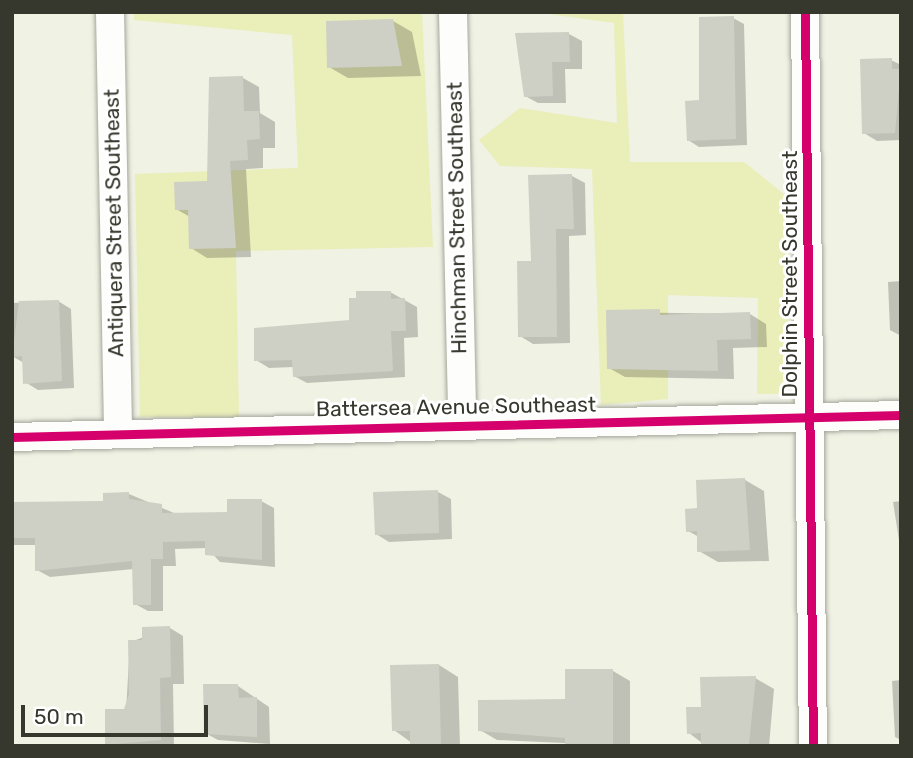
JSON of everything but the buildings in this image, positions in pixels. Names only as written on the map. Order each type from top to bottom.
[{"type":"street","name":"Antiquera Street Southeast","points":[[110,12],[118,434]]},
{"type":"street","name":"Hinchman Street Southeast","points":[[453,12],[462,424]]},
{"type":"street","name":"Dolphin Street Southeast","points":[[805,12],[813,746]]},
{"type":"street","name":"Battersea Avenue Southeast","points":[[12,437],[901,415]]},
{"type":"green space","points":[[134,12],[422,12],[433,247],[236,251],[239,417],[140,417],[135,174],[298,168],[292,35],[134,20]]},
{"type":"green space","points":[[534,12],[623,12],[630,162],[744,162],[785,195],[790,363],[778,394],[757,394],[758,298],[668,295],[668,399],[601,405],[592,169],[500,166],[479,140],[520,108],[617,123],[614,23]]},
{"type":"cycle path","points":[[805,12],[813,746]]},
{"type":"cycle path","points":[[12,437],[901,415]]}]
